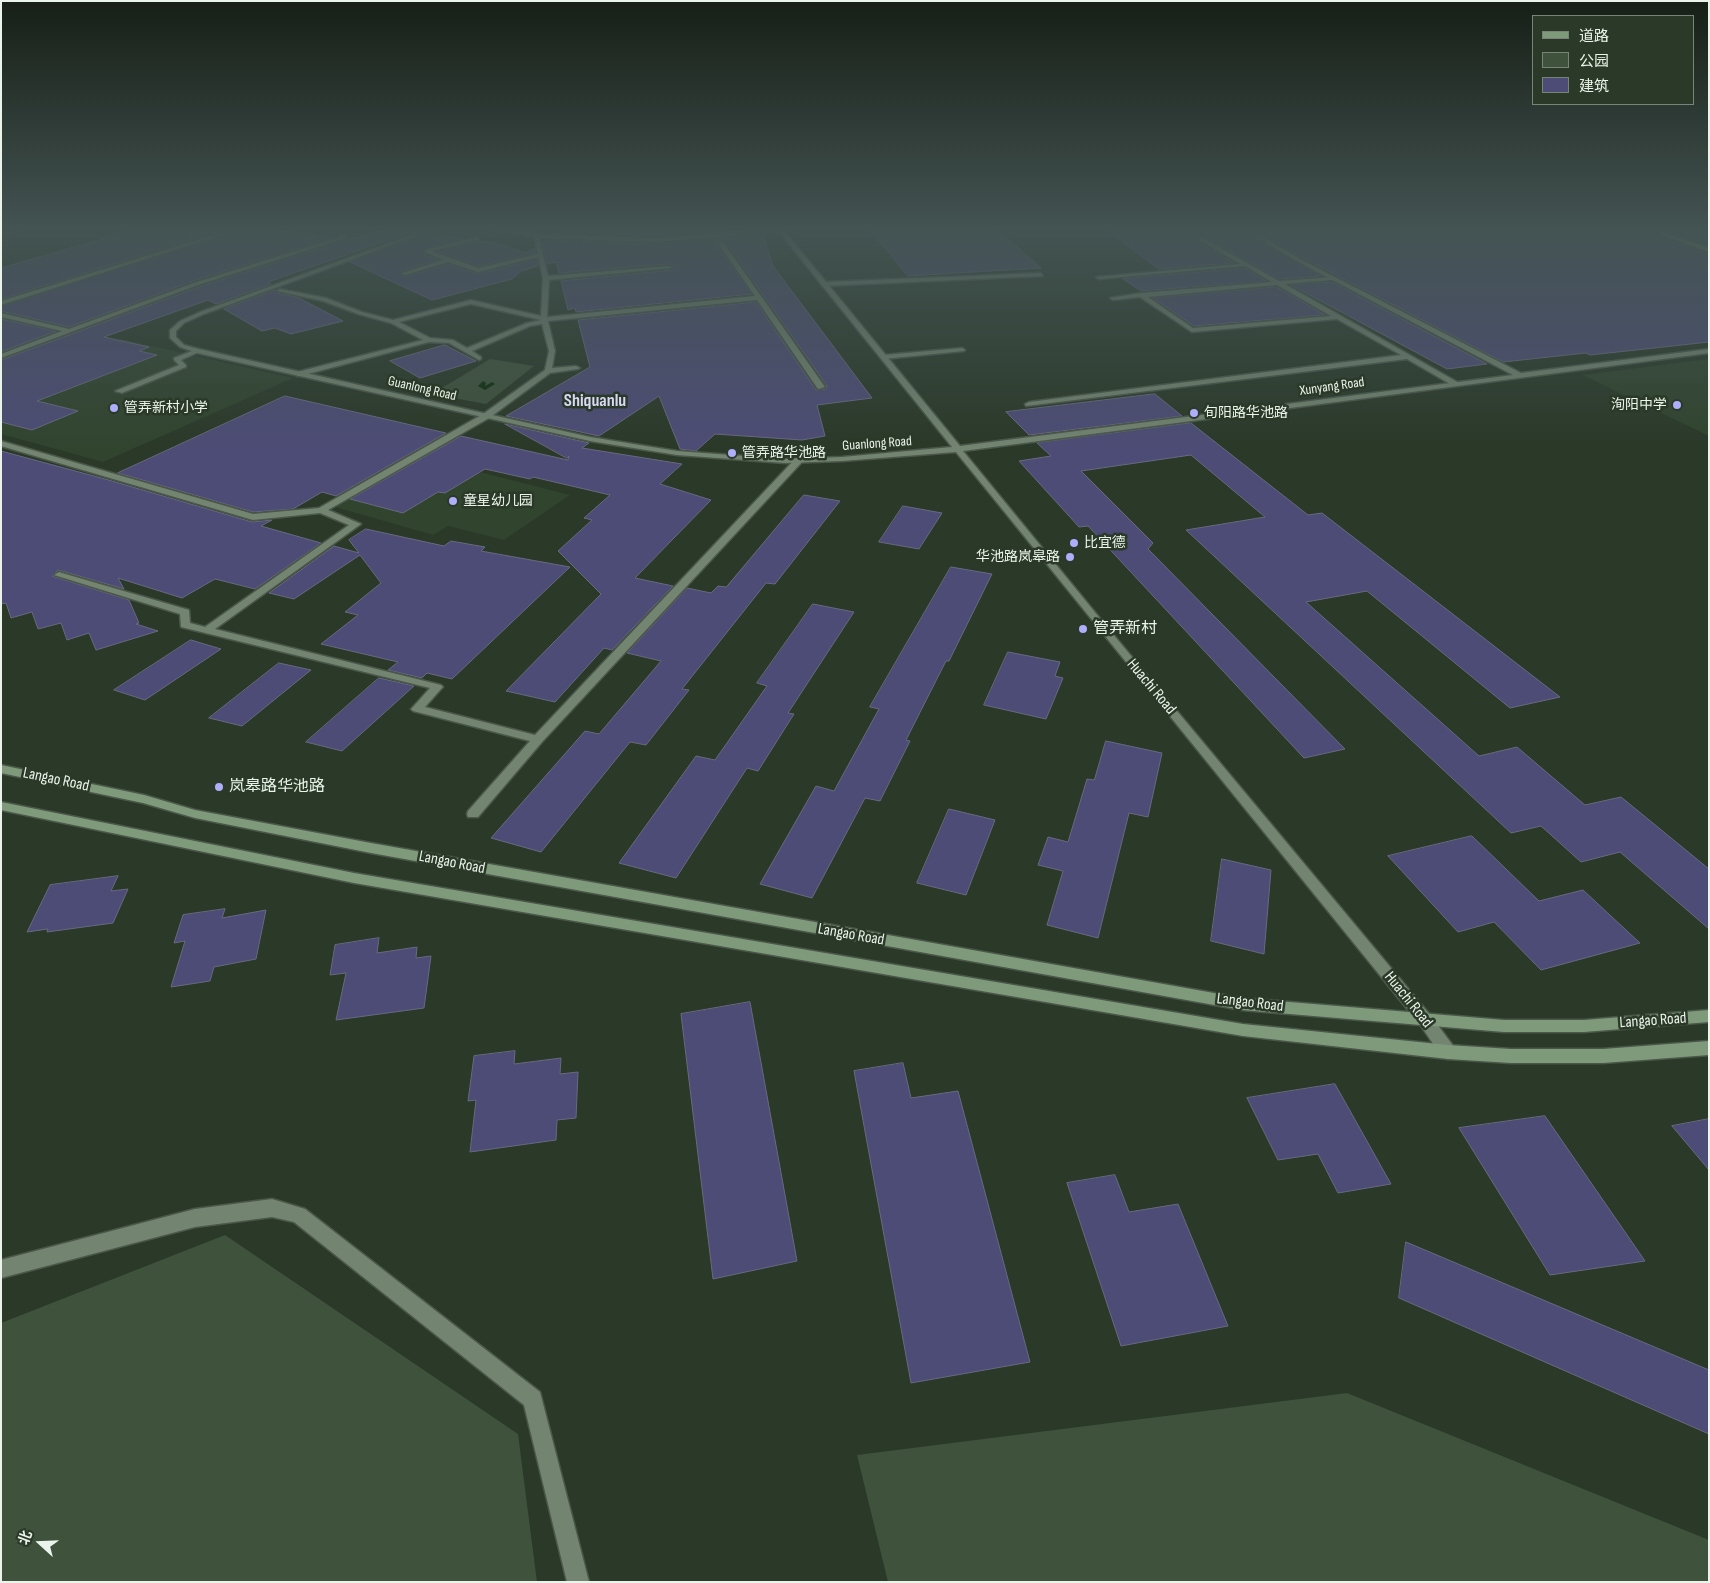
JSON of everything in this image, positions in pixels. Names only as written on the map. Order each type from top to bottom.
[{"type":"main road","name":"Langao Road","points":[[1,769],[144,800],[195,814],[381,850],[1242,1004],[1426,1022],[1504,1026],[1584,1026],[1709,1016]]},
{"type":"main road","name":"Langao Road","points":[[1,806],[354,878],[1243,1030],[1448,1052],[1511,1056],[1603,1056],[1709,1048]]},
{"type":"street","points":[[1,356],[148,302]]},
{"type":"street","name":"Guanlong Road","points":[[236,302],[182,322],[173,330],[173,338],[182,346],[197,351],[590,439],[677,453],[730,458],[799,460],[842,459],[959,449]]},
{"type":"street","points":[[333,302],[360,313],[393,322],[429,340]]},
{"type":"street","points":[[393,322],[471,302],[544,320]]},
{"type":"street","points":[[545,302],[544,320],[552,351],[548,371]]},
{"type":"street","points":[[468,350],[529,324],[544,320],[720,302]]},
{"type":"street","points":[[761,302],[821,388]]},
{"type":"street","name":"Huachi Road","points":[[839,302],[1103,629],[1426,1022],[1448,1052]]},
{"type":"street","points":[[1151,302],[1192,330],[1336,318]]},
{"type":"street","points":[[1309,302],[1455,384]]},
{"type":"street","points":[[1378,302],[1519,375]]},
{"type":"street","points":[[1,315],[70,331]]},
{"type":"street","points":[[300,374],[429,340],[451,341],[479,358]]},
{"type":"street","points":[[884,357],[962,350]]},
{"type":"street","points":[[119,391],[184,366],[176,359],[197,351]]},
{"type":"street","name":"Xunyang Road","points":[[959,449],[1709,351]]},
{"type":"street","points":[[1029,404],[1406,357]]},
{"type":"street","points":[[1,443],[252,517],[321,510],[486,416],[548,371],[576,368]]},
{"type":"street","points":[[473,814],[538,738],[799,460]]},
{"type":"street","points":[[207,630],[356,524],[321,510]]},
{"type":"street","points":[[59,575],[185,612],[185,625],[437,687],[417,709],[538,738]]},
{"type":"street","points":[[1,1269],[194,1218],[272,1208],[299,1215],[533,1398],[578,1582]]},
{"type":"shaded area","name":"管弄新村小学","points":[[121,339],[293,378],[103,462],[1,434],[1,382]]},
{"type":"shaded area","name":"洵阳中学","points":[[1709,359],[1709,436],[1583,375]]},
{"type":"shaded area","name":"童星幼儿园","points":[[421,457],[570,495],[504,540],[448,526],[433,535],[335,507]]},
{"type":"green space","points":[[490,359],[534,366],[486,404],[432,394]]},
{"type":"green space","points":[[225,1235],[518,1434],[537,1582],[1,1582],[1,1323]]},
{"type":"green space","points":[[1347,1393],[1709,1540],[1709,1582],[888,1582],[857,1455]]},
{"type":"building","points":[[17,302],[137,302],[69,327],[1,311],[1,307]]},
{"type":"building","points":[[159,302],[203,302],[104,337],[149,347],[139,351],[157,355],[37,401],[78,411],[32,430],[1,422],[1,360]]},
{"type":"building","points":[[244,302],[306,302],[343,321],[291,334],[275,328],[262,331],[224,309]]},
{"type":"building","points":[[566,302],[675,302],[576,312],[575,308],[568,310]]},
{"type":"building","points":[[756,302],[816,390],[826,389],[827,386],[768,302],[800,302],[872,398],[817,405],[825,436],[802,440],[715,434],[696,451],[680,449],[659,396],[599,436],[506,416],[590,367],[578,320]]},
{"type":"building","points":[[1159,302],[1302,302],[1325,315],[1194,326]]},
{"type":"building","points":[[1322,302],[1370,302],[1487,364],[1447,369]]},
{"type":"building","points":[[1387,302],[1709,302],[1709,342],[1503,362]]},
{"type":"building","points":[[1,319],[56,331],[1,352]]},
{"type":"building","points":[[445,345],[476,361],[420,378],[390,361]]},
{"type":"building","points":[[1155,394],[1182,416],[1029,435],[1006,412]]},
{"type":"building","points":[[285,396],[446,433],[336,496],[322,492],[293,509],[253,512],[118,473]]},
{"type":"building","points":[[1191,423],[1308,515],[1322,513],[1560,697],[1510,708],[1367,591],[1306,602],[1479,756],[1517,747],[1585,805],[1621,797],[1709,869],[1709,929],[1620,852],[1581,862],[1541,826],[1511,833],[1186,530],[1265,517],[1191,455],[1081,471],[1153,543],[1148,549],[1345,749],[1304,758],[1088,526],[1079,527],[1019,461],[1051,456],[1037,443]]},
{"type":"building","points":[[505,424],[589,443],[582,448],[682,464],[660,484],[711,500],[635,578],[673,586],[612,650],[604,648],[555,702],[506,691],[601,594],[558,551],[592,520],[584,518],[610,495],[533,477],[530,479],[485,469],[445,493],[438,492],[403,513],[350,499],[461,436],[568,460],[569,456],[567,458]]},
{"type":"building","points":[[1,451],[252,522],[272,520],[261,526],[321,543],[255,589],[215,579],[182,598],[118,578],[124,589],[58,570],[52,576],[129,600],[139,623],[136,624],[158,631],[96,650],[89,633],[67,640],[61,623],[38,629],[32,612],[11,618],[6,603],[1,604]]},
{"type":"building","points":[[804,495],[840,501],[775,584],[766,583],[682,689],[689,690],[646,745],[630,742],[541,852],[491,838],[585,731],[599,734],[661,661],[627,653],[687,588],[711,593],[718,586],[726,587]]},
{"type":"building","points":[[903,506],[942,513],[919,549],[879,542]]},
{"type":"building","points":[[366,529],[444,546],[451,541],[485,547],[481,551],[570,567],[452,679],[427,673],[422,678],[388,670],[398,662],[321,644],[358,615],[345,612],[381,583],[360,555],[294,599],[269,593],[334,546],[359,553],[349,540]]},
{"type":"building","points":[[951,567],[992,574],[949,661],[946,661],[906,740],[910,741],[880,801],[865,798],[812,898],[760,884],[816,786],[834,791],[879,709],[870,707]]},
{"type":"building","points":[[813,604],[854,612],[788,713],[794,714],[758,771],[747,768],[676,878],[619,863],[696,756],[715,760],[767,686],[757,683]]},
{"type":"building","points":[[191,640],[221,649],[145,700],[114,690]]},
{"type":"building","points":[[1008,652],[1060,662],[1055,676],[1063,678],[1046,719],[984,705]]},
{"type":"building","points":[[279,663],[311,670],[242,726],[209,718]]},
{"type":"building","points":[[379,678],[414,686],[342,751],[306,742]]},
{"type":"building","points":[[1106,741],[1162,753],[1148,817],[1129,813],[1098,938],[1047,925],[1063,871],[1038,865],[1048,837],[1068,842],[1087,779],[1094,780]]},
{"type":"building","points":[[949,809],[995,820],[966,895],[917,883]]},
{"type":"building","points":[[1472,836],[1539,901],[1583,890],[1640,943],[1541,970],[1494,922],[1458,932],[1388,856]]},
{"type":"building","points":[[1222,859],[1271,870],[1264,954],[1211,941]]},
{"type":"building","points":[[118,876],[111,891],[128,889],[113,923],[47,932],[48,929],[27,932],[50,885]]},
{"type":"building","points":[[225,909],[222,918],[266,910],[256,959],[214,967],[210,981],[171,987],[185,941],[174,943],[183,915]]},
{"type":"building","points":[[379,938],[377,953],[417,947],[416,958],[431,956],[424,1008],[336,1020],[346,973],[330,975],[335,945]]},
{"type":"building","points":[[750,1002],[797,1261],[713,1279],[681,1014]]},
{"type":"building","points":[[515,1051],[514,1064],[561,1058],[560,1074],[578,1072],[576,1118],[557,1120],[556,1140],[470,1152],[476,1100],[468,1101],[474,1056]]},
{"type":"building","points":[[903,1063],[911,1098],[958,1091],[1030,1362],[911,1383],[854,1071]]},
{"type":"building","points":[[1335,1084],[1391,1184],[1338,1193],[1318,1154],[1278,1160],[1247,1098]]},
{"type":"building","points":[[1545,1116],[1645,1261],[1550,1275],[1459,1128]]},
{"type":"building","points":[[1709,1119],[1709,1170],[1672,1126]]},
{"type":"building","points":[[1115,1175],[1129,1212],[1178,1204],[1228,1326],[1121,1346],[1067,1183]]},
{"type":"building","points":[[1406,1242],[1709,1370],[1709,1434],[1399,1298]]},
{"type":"waterway","points":[[483,383],[481,386],[485,388],[492,384]]},
{"type":"place","name":"洵阳中学","points":[[1677,405]]},
{"type":"place","name":"管弄新村小学","points":[[114,408]]},
{"type":"place","name":"旬阳路华池路","points":[[1194,413]]},
{"type":"place","name":"管弄路华池路","points":[[732,453]]},
{"type":"place","name":"童星幼儿园","points":[[453,501]]},
{"type":"place","name":"比宜德","points":[[1074,543]]},
{"type":"place","name":"华池路岚皋路","points":[[1070,557]]},
{"type":"place","name":"管弄新村","points":[[1083,629]]},
{"type":"place","name":"岚皋路华池路","points":[[219,787]]},
{"type":"district","name":"Shiquanlu","points":[[595,401]]}]
